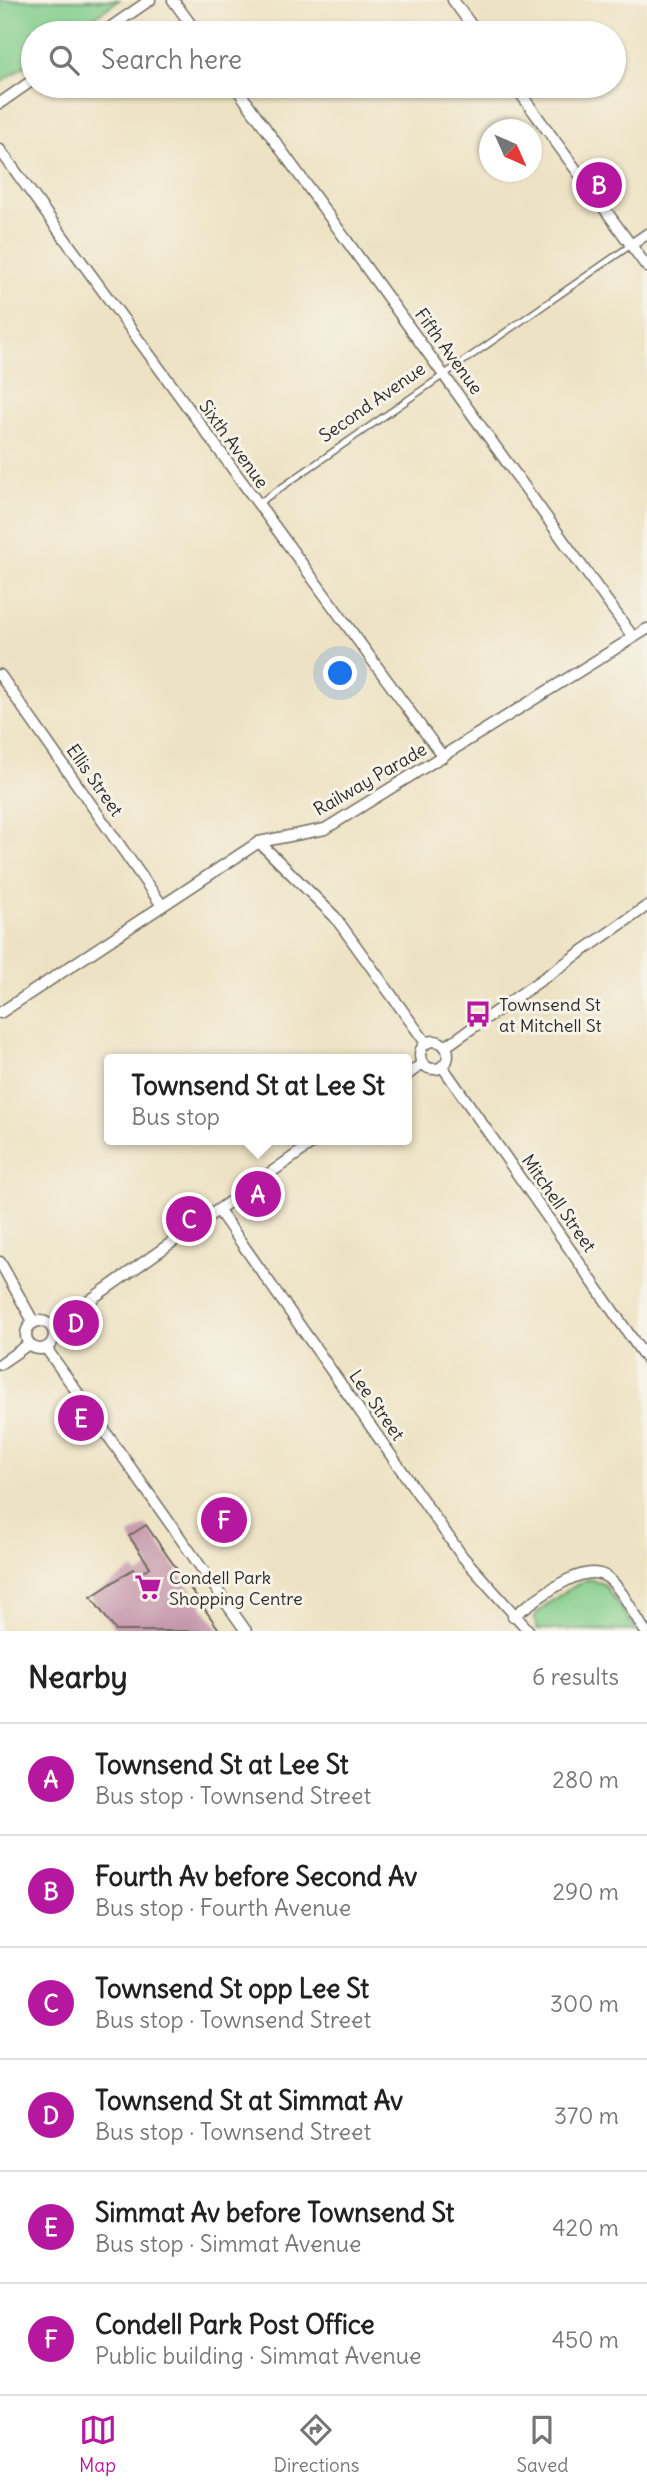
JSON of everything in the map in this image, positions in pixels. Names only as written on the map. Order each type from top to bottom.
[{"type":"street","points":[[119,21],[150,0]]},
{"type":"street","points":[[173,0],[188,21]]},
{"type":"street","points":[[453,0],[468,21]]},
{"type":"street","points":[[0,103],[21,88]]},
{"type":"street","name":"Fifth Avenue","points":[[244,98],[633,637]]},
{"type":"street","points":[[524,98],[647,267]]},
{"type":"street","name":"Sixth Avenue","points":[[0,150],[443,757]]},
{"type":"street","name":"Second Avenue","points":[[631,245],[647,234]]},
{"type":"street","name":"Railway Parade","points":[[0,1013],[258,842],[325,828],[647,629]]},
{"type":"street","name":"Ellis Street","points":[[0,675],[161,904]]},
{"type":"street","points":[[258,842],[335,917],[426,1043]]},
{"type":"street","points":[[445,1047],[647,906]]},
{"type":"street","points":[[438,1042],[445,1047],[447,1055],[442,1066],[434,1069],[423,1063],[421,1050],[426,1043],[438,1042]]},
{"type":"street","points":[[412,1071],[423,1063]]},
{"type":"street","name":"Mitchell Street","points":[[442,1066],[647,1360]]},
{"type":"street","points":[[52,1327],[310,1145]]},
{"type":"street","name":"Lee Street","points":[[219,1211],[462,1556],[529,1631]]},
{"type":"street","points":[[0,1262],[34,1322]]},
{"type":"street","points":[[34,1322],[44,1322],[52,1327],[54,1336],[46,1348],[37,1349],[29,1344],[27,1332],[34,1322]]},
{"type":"street","points":[[0,1364],[29,1344]]},
{"type":"street","points":[[46,1348],[246,1631]]},
{"type":"street","points":[[513,1616],[563,1582],[582,1573],[596,1572],[608,1578],[645,1631]]},
{"type":"lane","name":"Second Avenue","points":[[257,505],[631,245]]},
{"type":"green space","points":[[0,0],[119,0],[88,21],[21,21],[21,68],[0,83]]},
{"type":"green space","points":[[589,1579],[604,1584],[637,1631],[536,1629],[535,1615],[560,1595]]},
{"type":"building","name":"Condell Park Shopping Centre","points":[[146,1525],[220,1631],[116,1631],[91,1597],[133,1569],[138,1575],[150,1567],[129,1536]]},
{"type":"place","name":"Fourth Av before Second Av","points":[[599,185]]},
{"type":"place","name":"Townsend St at Mitchell St","points":[[478,1014]]},
{"type":"place","name":"Townsend St at Lee St","points":[[258,1194]]},
{"type":"place","name":"Townsend St opp Lee St","points":[[189,1219]]},
{"type":"place","name":"Townsend St at Simmat Av","points":[[76,1323]]},
{"type":"place","name":"Simmat Av before Townsend St","points":[[81,1418]]},
{"type":"place","name":"Condell Park Post Office","points":[[224,1520]]},
{"type":"place","name":"Condell Park Shopping Centre","points":[[148,1587]]}]
